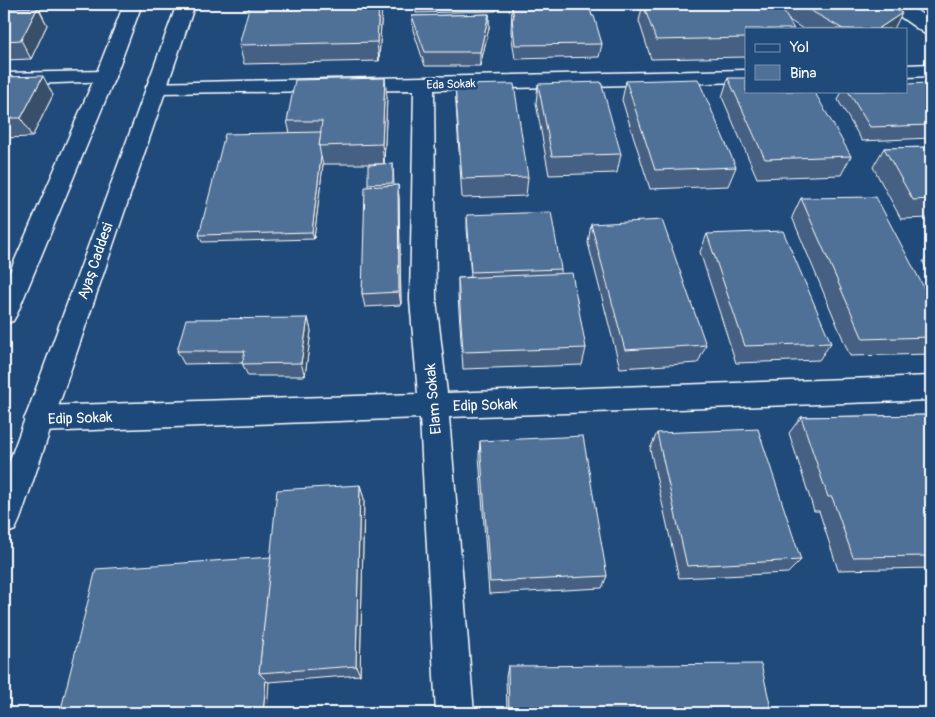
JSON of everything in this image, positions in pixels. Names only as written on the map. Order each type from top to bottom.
[{"type":"street","points":[[4,314],[105,77],[133,4]]},
{"type":"street","name":"Ayaş Caddesi","points":[[4,519],[186,4]]},
{"type":"street","points":[[891,4],[908,12],[931,30]]},
{"type":"street","points":[[908,71],[931,70]]},
{"type":"street","name":"Eda Sokak","points":[[156,86],[424,84],[745,76]]},
{"type":"street","points":[[4,79],[105,77]]},
{"type":"street","name":"Elam Sokak","points":[[424,84],[423,300],[434,406],[455,713]]},
{"type":"street","name":"Edip Sokak","points":[[39,419],[931,388]]},
{"type":"building","points":[[250,4],[379,4],[377,42],[239,45]]},
{"type":"building","points":[[643,4],[779,4],[793,28],[745,28],[745,38],[656,40]]},
{"type":"building","points":[[799,4],[884,4],[902,13],[880,28],[841,28]]},
{"type":"building","points":[[589,5],[602,44],[515,45],[512,6]]},
{"type":"building","points":[[38,7],[21,40],[4,41],[4,8]]},
{"type":"building","points":[[489,14],[480,52],[425,52],[412,16]]},
{"type":"building","points":[[43,76],[21,118],[4,118],[4,77]]},
{"type":"building","points":[[385,78],[382,144],[319,146],[322,121],[287,121],[295,80]]},
{"type":"building","points":[[728,78],[745,78],[745,92],[815,92],[851,156],[765,159]]},
{"type":"building","points":[[698,79],[736,167],[655,170],[626,81]]},
{"type":"building","points":[[601,82],[621,154],[552,156],[538,84]]},
{"type":"building","points":[[931,83],[931,125],[870,127],[849,92],[908,92],[908,84]]},
{"type":"building","points":[[514,84],[528,177],[462,179],[455,85]]},
{"type":"building","points":[[321,132],[319,146],[321,157],[312,232],[199,235],[225,134]]},
{"type":"building","points":[[931,147],[931,199],[913,200],[884,148]]},
{"type":"building","points":[[393,163],[393,183],[368,184],[368,165]]},
{"type":"building","points":[[398,185],[399,292],[362,294],[365,187]]},
{"type":"building","points":[[876,197],[931,301],[931,337],[863,339],[801,198]]},
{"type":"building","points":[[551,212],[561,269],[471,272],[467,215]]},
{"type":"building","points":[[662,220],[706,345],[625,350],[591,224]]},
{"type":"building","points":[[783,231],[831,343],[745,346],[707,234]]},
{"type":"building","points":[[572,273],[586,348],[463,352],[458,278]]},
{"type":"building","points":[[308,318],[301,363],[242,364],[245,351],[177,351],[186,319]]},
{"type":"building","points":[[931,415],[931,556],[853,557],[832,497],[828,497],[801,417]]},
{"type":"building","points":[[758,429],[801,560],[687,566],[657,433]]},
{"type":"building","points":[[583,436],[607,576],[490,582],[480,441]]},
{"type":"building","points":[[360,485],[356,666],[259,673],[277,490]]},
{"type":"building","points":[[271,557],[259,673],[266,680],[263,713],[60,713],[96,569]]},
{"type":"building","points":[[761,664],[772,713],[509,713],[508,666]]}]
